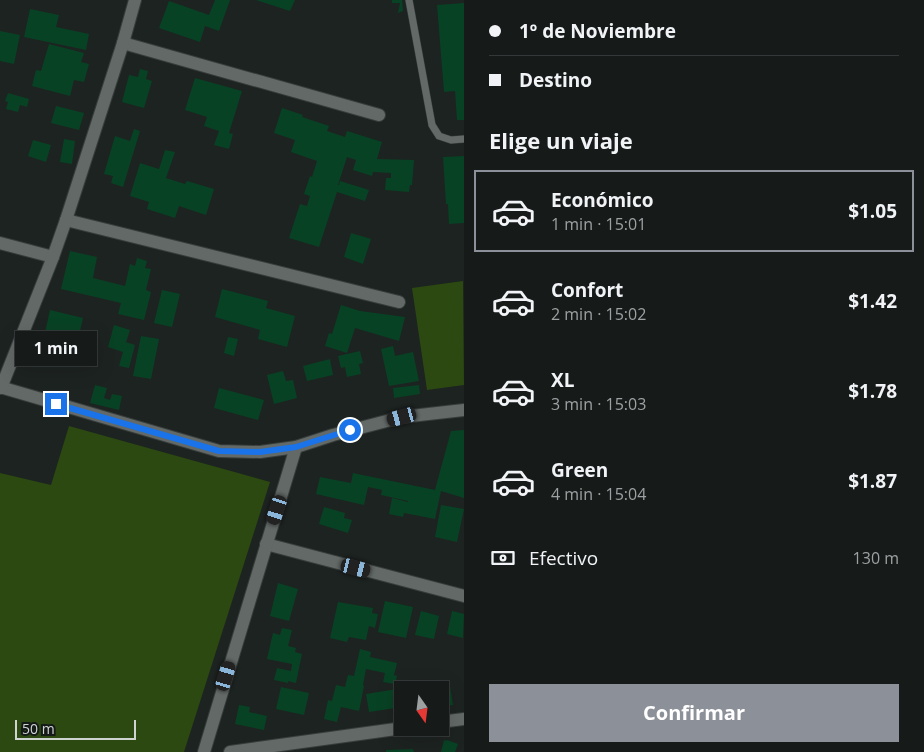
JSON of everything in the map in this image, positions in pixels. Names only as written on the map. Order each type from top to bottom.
[{"type":"street","points":[[135,0],[54,257],[1,388],[219,451],[260,452],[296,447],[402,417],[464,410]]},
{"type":"street","points":[[123,43],[379,115]]},
{"type":"street","points":[[66,220],[400,302]]},
{"type":"street","points":[[0,243],[54,257]]},
{"type":"street","points":[[204,752],[296,447]]},
{"type":"street","points":[[266,544],[464,596]]},
{"type":"street","points":[[449,721],[464,719]]},
{"type":"street","points":[[230,752],[394,729]]},
{"type":"lane","points":[[408,0],[432,124],[439,136],[451,140],[464,138]]},
{"type":"green space","points":[[463,281],[464,385],[427,390],[412,288]]},
{"type":"green space","points":[[69,426],[270,482],[184,752],[0,752],[0,473],[51,485]]},
{"type":"building","points":[[215,0],[230,0],[219,31],[205,26],[200,42],[159,28],[169,1],[209,15]]},
{"type":"building","points":[[256,0],[295,0],[290,11]]},
{"type":"building","points":[[392,0],[402,0],[403,11],[398,13],[400,3],[392,3]]},
{"type":"building","points":[[464,3],[464,120],[457,120],[455,91],[444,92],[437,5]]},
{"type":"building","points":[[30,9],[59,15],[56,27],[89,34],[86,50],[24,37]]},
{"type":"building","points":[[0,31],[20,35],[14,64],[0,61]]},
{"type":"building","points":[[49,44],[84,53],[81,62],[89,64],[84,82],[74,80],[70,96],[32,86],[36,70],[41,71]]},
{"type":"building","points":[[140,69],[148,71],[146,79],[152,81],[144,108],[122,102],[129,75],[138,77]]},
{"type":"building","points":[[195,78],[242,91],[229,133],[233,134],[229,149],[214,145],[219,131],[204,126],[207,117],[185,110]]},
{"type":"building","points":[[8,93],[29,99],[27,107],[20,105],[18,112],[6,109],[8,102],[5,101]]},
{"type":"building","points":[[56,106],[84,113],[79,130],[51,123]]},
{"type":"building","points":[[282,108],[329,126],[327,131],[345,137],[347,131],[382,142],[377,159],[414,160],[412,185],[410,185],[409,192],[385,190],[386,178],[391,178],[391,173],[373,172],[372,176],[353,170],[356,160],[347,157],[338,185],[340,181],[369,190],[365,201],[337,192],[319,247],[289,238],[300,204],[307,206],[310,196],[304,194],[317,161],[291,152],[295,140],[274,133]]},
{"type":"building","points":[[134,129],[140,131],[123,187],[111,183],[113,176],[104,174],[115,136],[130,141]]},
{"type":"building","points":[[64,139],[75,141],[72,164],[60,162]]},
{"type":"building","points":[[33,140],[51,145],[46,162],[28,156]]},
{"type":"building","points":[[165,150],[175,152],[166,178],[185,184],[187,181],[214,189],[206,215],[179,206],[175,218],[147,209],[149,202],[130,196],[140,163],[159,169]]},
{"type":"building","points":[[464,156],[464,223],[449,224],[443,157]]},
{"type":"building","points":[[351,233],[371,239],[363,264],[344,257]]},
{"type":"building","points":[[70,251],[97,257],[93,278],[125,286],[130,264],[135,266],[137,258],[147,261],[145,268],[151,269],[146,290],[151,292],[144,320],[118,314],[121,303],[61,289]]},
{"type":"building","points":[[222,289],[268,301],[266,308],[295,316],[287,347],[258,339],[260,330],[215,317]]},
{"type":"building","points":[[162,290],[180,294],[172,327],[154,323]]},
{"type":"building","points":[[341,305],[360,311],[405,317],[399,341],[355,328],[347,353],[325,346],[329,333],[332,334]]},
{"type":"building","points":[[50,310],[83,318],[75,353],[42,346]]},
{"type":"building","points":[[114,325],[130,330],[126,342],[135,345],[129,368],[119,366],[123,352],[108,347]]},
{"type":"building","points":[[141,336],[159,339],[151,379],[133,376]]},
{"type":"building","points":[[228,337],[238,339],[234,356],[224,353]]},
{"type":"building","points":[[393,346],[395,356],[413,352],[419,381],[389,386],[381,349]]},
{"type":"building","points":[[360,351],[363,363],[359,364],[361,374],[347,377],[345,367],[341,368],[338,356]]},
{"type":"building","points":[[330,359],[333,375],[307,381],[303,366]]},
{"type":"building","points":[[283,371],[286,381],[293,380],[297,398],[274,404],[267,375]]},
{"type":"building","points":[[95,385],[107,388],[104,398],[110,400],[112,394],[122,396],[119,410],[90,403]]},
{"type":"building","points":[[419,385],[420,394],[394,398],[393,388]]},
{"type":"building","points":[[219,388],[264,400],[258,420],[214,408]]},
{"type":"building","points":[[464,430],[464,498],[441,491],[435,519],[404,513],[403,517],[389,514],[392,498],[408,501],[381,495],[382,490],[368,487],[364,505],[316,494],[320,477],[351,483],[353,473],[435,490],[451,431]]},
{"type":"building","points":[[441,505],[464,509],[457,542],[435,537]]},
{"type":"building","points":[[324,507],[345,513],[344,518],[352,520],[348,533],[319,524]]},
{"type":"building","points":[[278,583],[298,589],[289,621],[270,616]]},
{"type":"building","points":[[385,601],[413,607],[406,638],[378,632]]},
{"type":"building","points":[[338,602],[373,608],[372,613],[378,614],[375,628],[369,626],[366,640],[349,637],[347,642],[330,638]]},
{"type":"building","points":[[421,611],[439,616],[434,639],[415,635]]},
{"type":"building","points":[[452,611],[464,614],[463,638],[447,634]]},
{"type":"building","points":[[282,628],[292,630],[288,646],[296,648],[295,652],[302,654],[296,683],[274,680],[277,668],[291,671],[292,664],[267,659],[273,633],[280,635]]},
{"type":"building","points":[[360,649],[371,652],[370,657],[397,663],[394,675],[397,676],[394,684],[383,682],[385,673],[366,669],[359,711],[341,707],[337,722],[324,719],[328,700],[332,701],[336,685],[345,687],[348,675],[354,676]]},
{"type":"building","points":[[449,686],[450,686],[453,705],[449,705]]},
{"type":"building","points":[[281,687],[309,693],[304,715],[276,709]]},
{"type":"building","points":[[394,689],[394,708],[369,712],[366,694]]},
{"type":"building","points":[[239,705],[250,707],[249,712],[267,716],[264,730],[235,724]]},
{"type":"building","points":[[444,740],[458,744],[455,752],[441,752]]},
{"type":"building","points":[[413,749],[414,752],[386,752],[386,750]]},
{"type":"route","points":[[56,404],[219,451],[260,452],[296,447],[350,430]]}]
